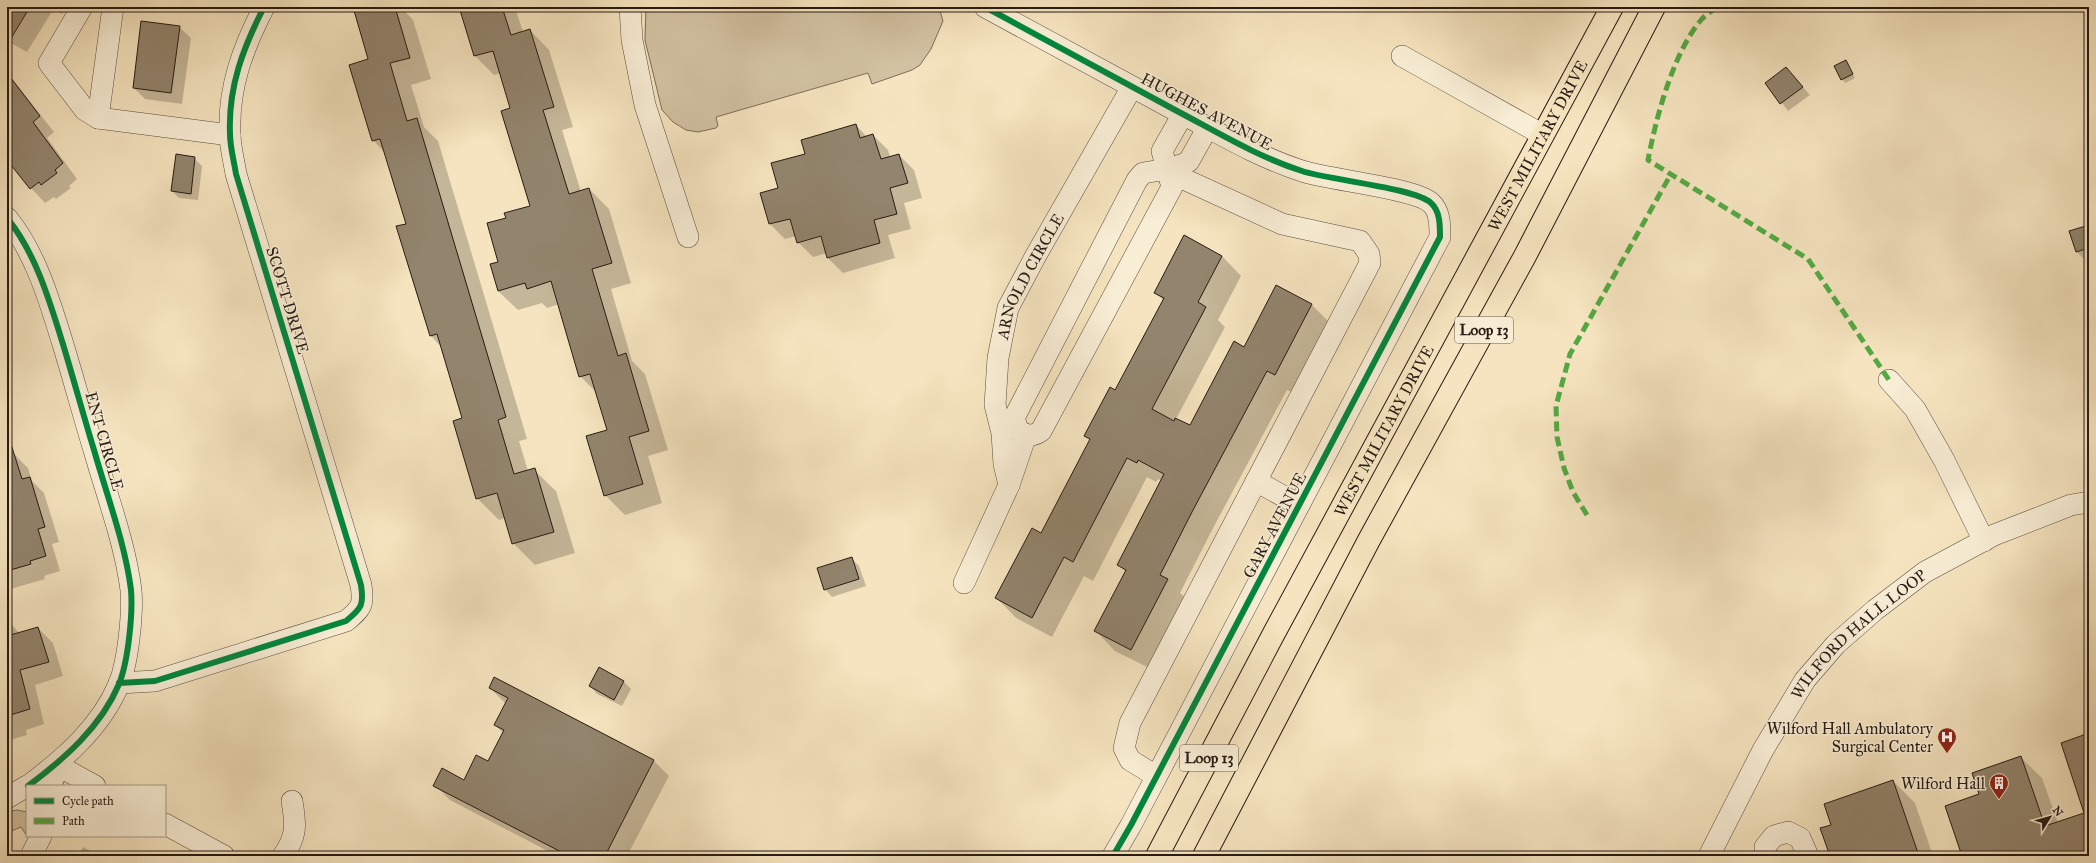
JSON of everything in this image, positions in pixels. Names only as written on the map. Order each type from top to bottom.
[{"type":"main road","name":"WEST MILITARY DRIVE","points":[[1157,856],[1279,624],[1612,7]]},
{"type":"main road","name":"Loop 13","points":[[1204,856],[1368,540],[1525,256],[1654,7]]},
{"type":"street","points":[[82,7],[49,63],[85,110],[98,118],[230,135]]},
{"type":"street","points":[[98,118],[113,7]]},
{"type":"street","name":"SCOTT DRIVE","points":[[119,683],[155,682],[346,621],[358,611],[364,601],[361,585],[236,174],[230,135],[230,104],[233,82],[247,40],[264,7]]},
{"type":"street","points":[[630,7],[632,40],[645,105],[688,237]]},
{"type":"street","name":"HUGHES AVENUE","points":[[985,7],[1182,114],[1276,162],[1302,172],[1393,189],[1430,202]]},
{"type":"street","points":[[1402,56],[1543,136]]},
{"type":"street","name":"ARNOLD CIRCLE","points":[[1009,485],[995,405],[998,358],[1008,308],[1032,262],[1132,87]]},
{"type":"street","points":[[1182,114],[1162,151],[1167,169],[1172,187],[1041,432],[1026,436],[1018,430],[1014,418],[1137,180],[1143,173],[1167,169],[1189,161],[1208,127]]},
{"type":"street","points":[[1156,776],[1130,760],[1124,748],[1130,723],[1370,263],[1369,254],[1360,241],[1282,224],[1175,175],[1167,169]]},
{"type":"street","name":"GARY AVENUE","points":[[1113,856],[1440,237],[1438,216],[1430,202]]},
{"type":"street","name":"ENT CIRCLE","points":[[7,218],[17,230],[27,249],[51,305],[122,547],[131,591],[131,620],[119,683],[108,704],[98,720],[57,765],[28,785]]},
{"type":"street","points":[[1889,380],[1915,409],[1944,460],[1984,540]]},
{"type":"street","points":[[998,416],[1006,416],[1018,410]]},
{"type":"street","points":[[964,583],[1009,485],[1026,436]]},
{"type":"street","points":[[1256,481],[1299,505]]},
{"type":"street","name":"WILFORD HALL LOOP","points":[[1709,856],[1763,750],[1805,680],[1836,644],[1875,610],[1925,572],[1984,540],[2070,505],[2089,502]]},
{"type":"street","points":[[52,785],[57,765],[94,785]]},
{"type":"street","name":"ENT CIRCLE","points":[[7,798],[26,787]]},
{"type":"street","points":[[283,856],[291,844],[295,833],[295,819],[292,801]]},
{"type":"street","points":[[166,825],[224,856]]},
{"type":"street","points":[[1766,856],[1765,847],[1774,836],[1788,832],[1800,838],[1808,856]]},
{"type":"street","points":[[31,856],[40,837]]},
{"type":"shaded area","points":[[646,7],[939,7],[943,21],[931,49],[920,65],[912,70],[872,84],[868,73],[716,117],[718,126],[716,128],[698,132],[686,130],[673,122],[662,110],[645,40]]},
{"type":"shaded area","points":[[17,810],[26,812],[26,834],[21,827],[7,833],[7,812]]},
{"type":"building","points":[[7,7],[30,7],[7,45]]},
{"type":"building","points":[[353,7],[395,7],[410,58],[390,63],[407,121],[417,118],[506,417],[498,420],[514,474],[535,468],[554,532],[512,544],[497,493],[476,499],[453,421],[462,418],[437,334],[430,336],[396,226],[406,224],[380,139],[372,141],[349,65],[368,59]]},
{"type":"building","points":[[459,7],[502,7],[511,35],[530,29],[554,107],[543,110],[569,194],[589,188],[612,263],[592,269],[618,356],[626,353],[649,431],[629,437],[643,484],[604,496],[586,436],[607,430],[590,374],[579,377],[551,281],[527,289],[525,283],[498,291],[490,264],[498,262],[487,223],[506,218],[504,213],[530,206],[501,111],[510,108],[493,51],[474,56]]},
{"type":"building","points":[[141,21],[180,26],[171,93],[133,88]]},
{"type":"building","points":[[1846,60],[1853,74],[1841,80],[1834,66]]},
{"type":"building","points":[[1786,67],[1803,87],[1780,104],[1765,83]]},
{"type":"building","points":[[7,73],[40,116],[33,122],[63,163],[55,170],[57,173],[41,185],[39,182],[30,189],[7,160]]},
{"type":"building","points":[[856,124],[860,138],[873,134],[881,159],[899,154],[908,183],[890,188],[897,214],[874,220],[880,243],[827,258],[821,236],[797,243],[790,219],[769,224],[760,193],[778,188],[771,163],[805,154],[801,140]]},
{"type":"building","points":[[176,154],[195,157],[191,194],[171,191]]},
{"type":"building","points":[[2089,225],[2089,248],[2076,252],[2069,231]]},
{"type":"building","points":[[1184,235],[1222,256],[1198,302],[1206,307],[1152,409],[1174,421],[1175,418],[1190,425],[1234,341],[1244,347],[1276,285],[1312,304],[1275,375],[1267,371],[1192,512],[1160,575],[1168,579],[1131,650],[1094,631],[1126,570],[1117,565],[1164,474],[1138,460],[1137,463],[1127,458],[1073,562],[1064,557],[1032,618],[995,598],[1032,528],[1041,533],[1090,439],[1084,436],[1110,387],[1115,390],[1164,298],[1154,293]]},
{"type":"building","points":[[7,441],[10,441],[22,479],[30,477],[45,527],[38,529],[46,556],[30,561],[31,564],[7,571]]},
{"type":"building","points":[[852,557],[859,579],[824,590],[817,568]]},
{"type":"building","points":[[38,627],[49,662],[20,670],[30,709],[7,716],[7,636]]},
{"type":"building","points":[[599,667],[624,681],[614,700],[589,686]]},
{"type":"building","points":[[494,677],[654,760],[605,856],[569,856],[433,786],[442,768],[464,780],[476,755],[488,761],[504,730],[494,725],[508,698],[489,688]]},
{"type":"building","name":"Wilford Hall","points":[[2089,733],[2089,856],[1962,856],[1945,806],[1979,794],[1972,773],[2021,756],[2045,826],[2084,813],[2061,743]]},
{"type":"building","name":"Wilford Hall","points":[[1893,780],[1919,856],[1830,856],[1820,828],[1831,825],[1824,804]]},
{"type":"marked path","points":[[1717,7],[1701,20],[1682,50],[1661,106],[1648,160],[1808,259],[1889,380]]},
{"type":"marked path","points":[[1587,515],[1573,492],[1564,468],[1557,437],[1556,406],[1570,354],[1671,174]]},
{"type":"cycle path","points":[[119,683],[155,681],[346,621],[356,613],[362,602],[361,585],[236,174],[231,149],[230,117],[234,84],[243,53],[264,7]]},
{"type":"cycle path","points":[[985,7],[1223,136],[1270,159],[1314,174],[1408,193],[1431,203],[1434,206],[1439,218],[1440,237],[1131,825],[1113,856]]},
{"type":"cycle path","points":[[7,218],[26,246],[40,276],[52,309],[120,537],[125,555],[131,590],[129,638],[125,663],[119,684],[111,700],[92,728],[80,741],[55,765],[29,785]]},
{"type":"place","name":"Wilford Hall Ambulatory Surgical Center","points":[[1947,754]]},
{"type":"place","name":"Wilford Hall","points":[[1999,800]]}]
